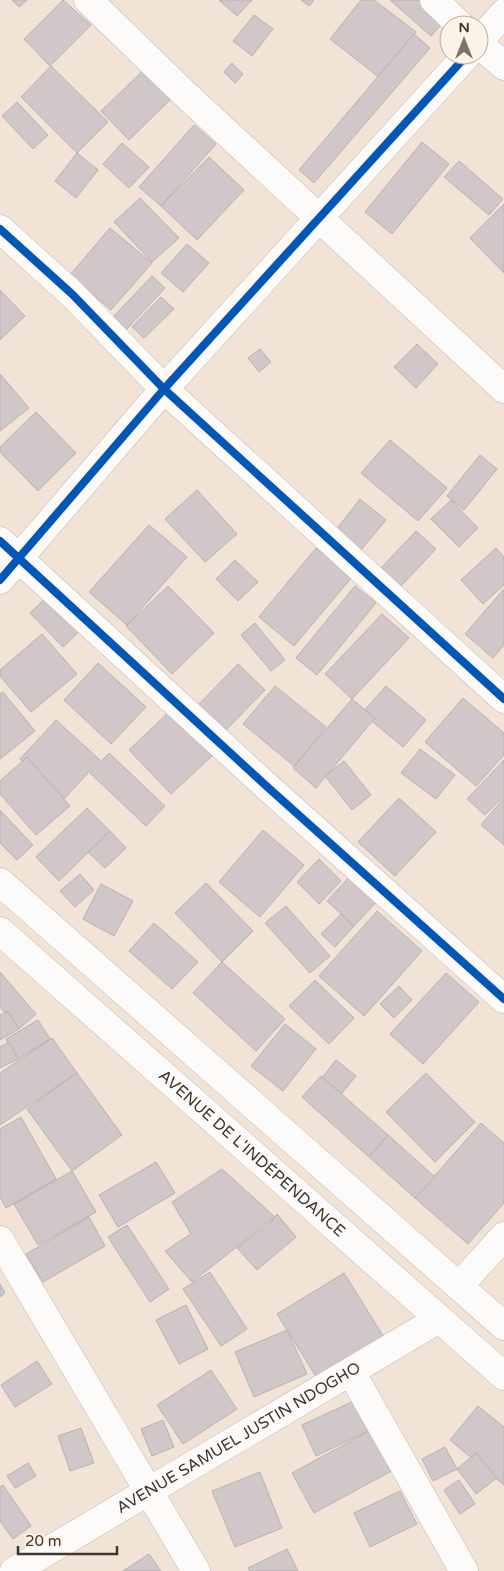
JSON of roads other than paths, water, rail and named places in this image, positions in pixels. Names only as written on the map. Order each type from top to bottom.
[{"type":"street","points":[[88,0],[504,389]]},
{"type":"street","points":[[434,0],[450,15]]},
{"type":"street","points":[[489,30],[504,13]]},
{"type":"street","points":[[489,52],[504,66]]},
{"type":"street","points":[[0,580],[10,549],[164,389],[458,65]]},
{"type":"street","points":[[0,229],[72,294],[164,389],[504,698]]},
{"type":"street","points":[[10,549],[262,782],[504,999]]},
{"type":"street","points":[[0,882],[504,1326]]},
{"type":"street","name":"AVENUE DE L'INDÉPENDANCE","points":[[0,931],[504,1376]]},
{"type":"street","points":[[459,1286],[504,1236]]},
{"type":"street","points":[[0,1240],[196,1571]]},
{"type":"street","name":"AVENUE SAMUEL JUSTIN NDOGHO","points":[[14,1571],[439,1319]]},
{"type":"street","points":[[351,1372],[464,1571]]}]
